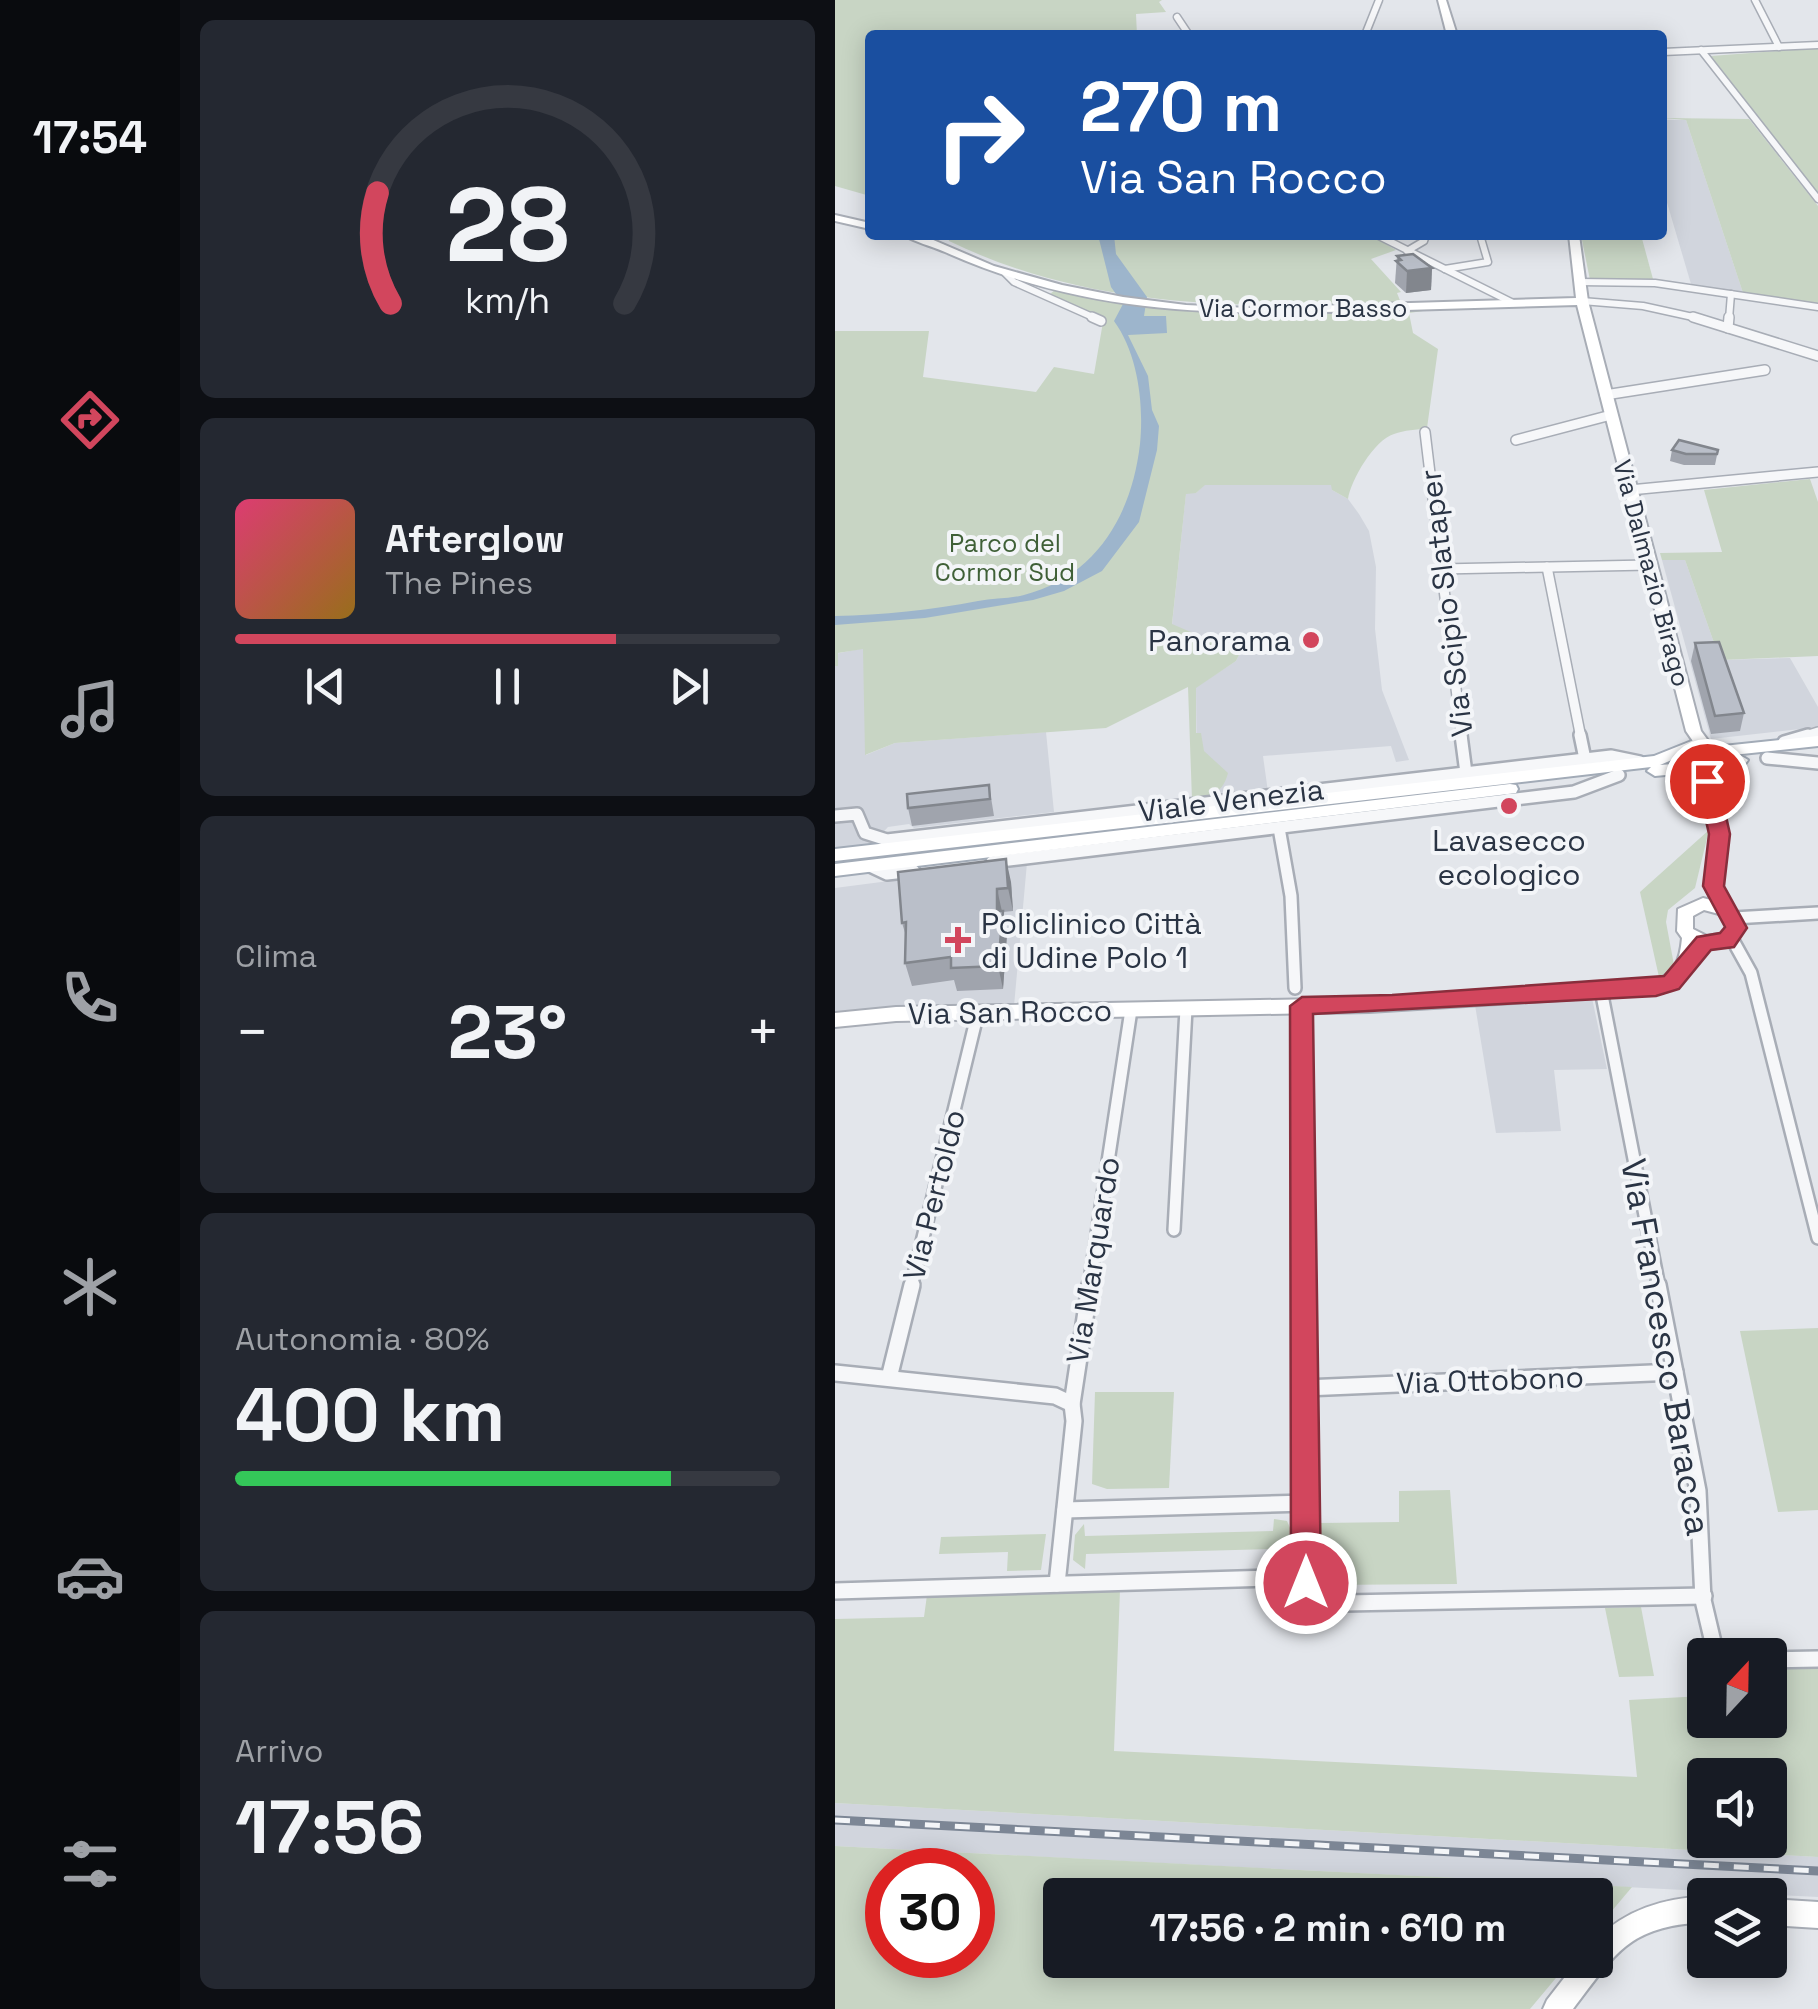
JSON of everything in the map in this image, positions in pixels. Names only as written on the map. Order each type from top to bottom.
[{"type":"street","points":[[1367,30],[1379,0]]},
{"type":"street","points":[[1443,0],[1450,30]]},
{"type":"street","points":[[1755,0],[1779,47]]},
{"type":"street","points":[[1449,15],[1457,3]]},
{"type":"street","points":[[1177,17],[1186,30]]},
{"type":"street","points":[[1667,52],[1818,45]]},
{"type":"street","points":[[1701,50],[1818,199]]},
{"type":"street","points":[[835,218],[865,225]]},
{"type":"street","name":"Via Cormor Basso","points":[[920,240],[1005,274],[1083,292],[1179,307],[1248,311],[1581,301]]},
{"type":"street","points":[[1386,240],[1513,303]]},
{"type":"street","points":[[1407,251],[1419,240]]},
{"type":"street","points":[[1445,269],[1488,262],[1481,240]]},
{"type":"street","name":"Via Dalmazio Birago","points":[[1575,240],[1581,301],[1719,834],[1713,886]]},
{"type":"street","name":"Via Cormor Basso","points":[[1005,274],[1014,282],[1101,320]]},
{"type":"street","points":[[1579,282],[1655,282],[1818,306]]},
{"type":"street","points":[[1482,286],[1486,294],[1484,304]]},
{"type":"street","points":[[1728,328],[1731,294]]},
{"type":"street","points":[[1581,301],[1647,304],[1818,356]]},
{"type":"street","points":[[1605,395],[1765,370]]},
{"type":"street","points":[[1516,440],[1611,415]]},
{"type":"street","name":"Via Scipio Slataper","points":[[1425,432],[1466,773]]},
{"type":"street","points":[[1630,490],[1818,472]]},
{"type":"street","points":[[1441,569],[1649,565]]},
{"type":"street","points":[[1547,567],[1585,759]]},
{"type":"street","name":"Viale Venezia","points":[[1770,752],[1818,732]]},
{"type":"street","name":"Viale Venezia","points":[[1770,752],[1818,741]]},
{"type":"street","name":"Viale Venezia","points":[[1770,752],[1818,764]]},
{"type":"street","name":"Viale Venezia","points":[[835,855],[1641,762],[1818,752]]},
{"type":"street","name":"Viale Venezia","points":[[835,816],[857,814],[865,833],[887,840],[1611,756],[1641,762]]},
{"type":"street","name":"Viale Venezia","points":[[835,870],[1619,775],[1700,759]]},
{"type":"street","name":"Viale Venezia","points":[[870,866],[887,874],[1279,828],[1574,792],[1619,775]]},
{"type":"street","points":[[1279,828],[1291,896],[1295,988]]},
{"type":"street","points":[[1713,886],[1682,918],[1724,928],[1818,913]]},
{"type":"street","points":[[1713,886],[1724,928],[1751,973],[1818,1238]]},
{"type":"street","points":[[1695,905],[1724,928]]},
{"type":"street","name":"Via San Rocco","points":[[835,1020],[978,1012],[1302,1006],[1667,984],[1679,978],[1689,958],[1724,928]]},
{"type":"street","name":"Via Francesco Baracca","points":[[1601,990],[1703,1524],[1703,1596],[1710,1638]]},
{"type":"street","points":[[1302,1006],[1305,1577],[1320,1596],[1345,1603],[1703,1596]]},
{"type":"street","points":[[1174,1230],[1186,1008]]},
{"type":"street","name":"Via Marquardo","points":[[1057,1584],[1073,1421],[1071,1404],[1131,1010]]},
{"type":"street","name":"Via Pertoldo","points":[[889,1378],[978,1012]]},
{"type":"street","name":"Via Ottobono","points":[[1305,1388],[1675,1372]]},
{"type":"street","points":[[835,1373],[1055,1396],[1071,1404]]},
{"type":"street","points":[[1065,1510],[1307,1503]]},
{"type":"street","points":[[835,1591],[1305,1577]]},
{"type":"street","points":[[1787,1660],[1818,1659]]},
{"type":"street","points":[[1556,2009],[1613,1939],[1633,1922],[1665,1910],[1687,1909]]},
{"type":"street","points":[[1787,1913],[1818,1916]]},
{"type":"shaded area","points":[[1667,120],[1686,120],[1743,293],[1691,284],[1667,203]]},
{"type":"shaded area","points":[[1204,485],[1332,485],[1332,490],[1348,499],[1369,531],[1376,567],[1375,629],[1382,690],[1409,760],[1396,762],[1391,746],[1263,756],[1268,792],[1197,799],[1196,687],[1236,661],[1240,653],[1172,625],[1186,493],[1196,493]]},
{"type":"shaded area","points":[[1662,560],[1685,560],[1720,660],[1790,658],[1818,707],[1818,727],[1711,739]]},
{"type":"shaded area","points":[[864,648],[866,755],[895,743],[1046,732],[1054,812],[914,828],[909,824],[888,827],[871,845],[835,849],[835,654]]},
{"type":"shaded area","points":[[1027,863],[1014,1006],[835,1011],[835,888]]},
{"type":"shaded area","points":[[1592,998],[1607,1069],[1554,1070],[1561,1131],[1496,1133],[1475,1005]]},
{"type":"shaded area","points":[[835,1803],[1687,1850],[1687,1858],[1818,1857],[1818,1897],[1787,1895],[1787,1878],[1687,1878],[1687,1890],[1613,1886],[1613,1878],[1452,1878],[995,1854],[995,1848],[835,1846]]},
{"type":"green space","points":[[835,0],[1162,0],[1159,2],[1166,12],[1136,14],[1137,30],[865,30],[865,195],[835,186]]},
{"type":"green space","points":[[1818,48],[1818,193],[1711,56]]},
{"type":"green space","points":[[1667,118],[1749,119],[1818,206],[1818,305],[1743,293],[1686,120]]},
{"type":"green space","points":[[1379,240],[1396,250],[1371,259],[1401,292],[1397,293],[1401,303],[1216,304],[1125,294],[1035,274],[949,241]]},
{"type":"green space","points":[[1582,240],[1642,240],[1653,279],[1590,280]]},
{"type":"green space","name":"Parco del Cormor Sud","points":[[1055,290],[1142,306],[1214,313],[1437,309],[1409,313],[1413,333],[1438,349],[1427,428],[1398,433],[1379,444],[1359,472],[1348,499],[1332,490],[1331,485],[1205,485],[1196,493],[1186,494],[1172,624],[1240,653],[1236,661],[1196,688],[1196,733],[1201,733],[1204,751],[1228,773],[1219,790],[1205,798],[1192,800],[1188,687],[1106,728],[895,743],[865,755],[863,649],[838,653],[835,666],[835,331],[929,331],[923,377],[1036,392],[1054,367],[1094,374],[1103,322],[1050,294]]},
{"type":"green space","points":[[1810,479],[1818,502],[1818,656],[1720,660],[1685,560],[1662,560],[1660,553],[1722,552],[1704,490]]},
{"type":"green space","points":[[1709,830],[1695,888],[1668,910],[1666,922],[1674,965],[1667,975],[1659,977],[1640,892]]},
{"type":"green space","points":[[1818,1328],[1818,1510],[1778,1512],[1740,1331]]},
{"type":"green space","points":[[1095,1392],[1174,1392],[1169,1488],[1107,1489],[1092,1484]]},
{"type":"green space","points":[[1450,1490],[1457,1584],[1321,1585],[1320,1523],[1399,1522],[1399,1491]]},
{"type":"green space","points":[[1274,1519],[1287,1521],[1291,1530],[1289,1558],[1275,1564],[1275,1549],[1086,1554],[1085,1569],[1073,1560],[1075,1535],[1084,1524],[1085,1536],[1273,1531]]},
{"type":"green space","points":[[1046,1534],[1041,1570],[1007,1571],[1008,1552],[939,1554],[941,1537]]},
{"type":"green space","points":[[1120,1590],[1114,1751],[1637,1777],[1629,1700],[1687,1697],[1687,1738],[1787,1738],[1787,1669],[1818,1669],[1818,1857],[1787,1855],[1787,1758],[1687,1758],[1687,1850],[835,1803],[835,1619],[924,1617],[927,1595]]},
{"type":"green space","points":[[1641,1607],[1654,1676],[1619,1677],[1605,1608]]},
{"type":"green space","points":[[835,1846],[874,1848],[865,1848],[865,1978],[995,1978],[995,1854],[1457,1878],[1043,1878],[1043,1978],[1556,1978],[1530,2009],[835,2009]]},
{"type":"green space","points":[[1613,1886],[1632,1887],[1613,1910]]},
{"type":"water","points":[[1099,240],[1115,240],[1116,254],[1147,297],[1144,316],[1166,316],[1167,333],[1128,335],[1148,376],[1152,410],[1159,426],[1157,450],[1139,522],[1102,571],[1064,591],[1033,600],[925,618],[835,625],[835,616],[907,612],[1024,595],[1072,573],[1106,539],[1119,518],[1136,470],[1141,413],[1134,364],[1114,321],[1123,304],[1111,287]]},
{"type":"building","points":[[1413,254],[1432,268],[1407,271],[1396,261],[1401,260],[1397,256]]},
{"type":"building","points":[[1679,440],[1718,450],[1717,454],[1672,450]]},
{"type":"building","points":[[1719,642],[1744,713],[1715,716],[1695,643]]},
{"type":"building","points":[[989,785],[990,799],[908,808],[907,794]]},
{"type":"building","name":"Policlinico Città di Udine Polo 1","points":[[1006,859],[1008,888],[997,889],[997,911],[1003,911],[998,966],[951,968],[951,957],[905,963],[906,922],[902,923],[898,872]]},
{"type":"railway","points":[[835,1820],[1818,1871]]},
{"type":"place","name":"Panorama","points":[[1311,640]]},
{"type":"place","name":"Lavasecco ecologico","points":[[1509,806]]},
{"type":"place","name":"Policlinico Città di Udine Polo 1","points":[[958,940]]},
{"type":"route","points":[[1306,1583],[1302,1006],[1392,1004],[1671,983],[1705,943],[1726,941],[1736,928],[1734,918],[1724,909],[1713,886],[1719,834],[1707,781]]}]
